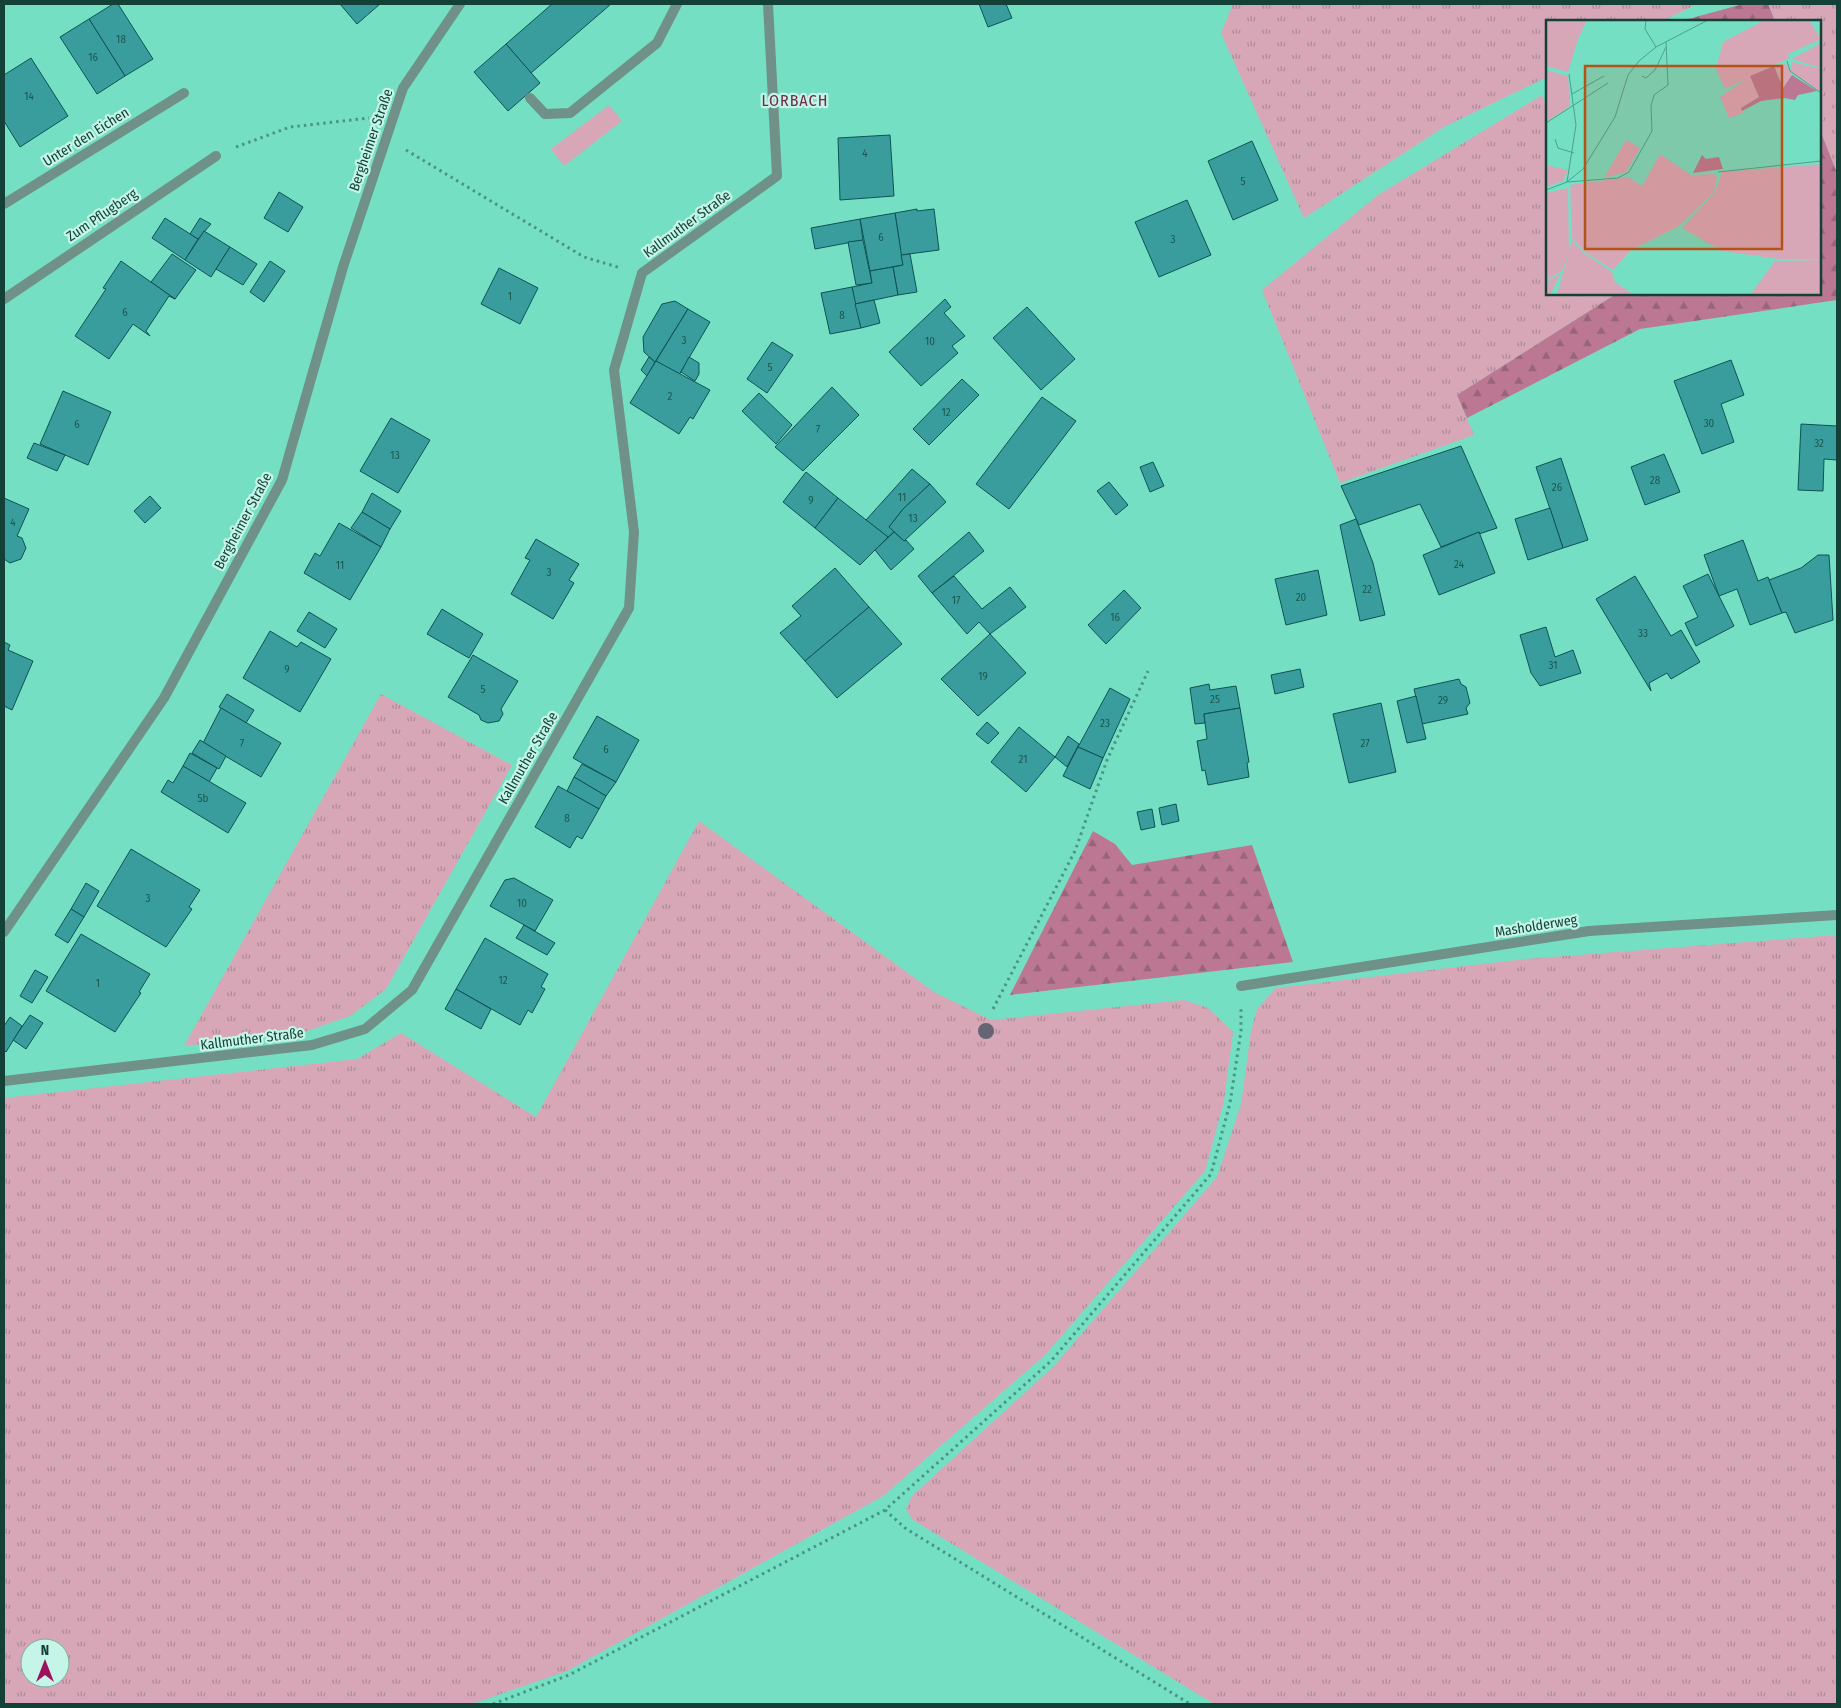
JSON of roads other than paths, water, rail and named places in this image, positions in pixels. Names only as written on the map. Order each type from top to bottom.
[{"type":"street","name":"Bergheimer Straße","points":[[4,932],[164,698],[282,480],[343,267],[403,88],[460,4]]},
{"type":"street","points":[[530,98],[545,114],[570,113],[657,43],[677,4]]},
{"type":"street","name":"Kallmuther Straße","points":[[4,1081],[312,1045],[365,1029],[412,990],[629,608],[634,532],[614,370],[642,274],[777,176],[768,4]]},
{"type":"street","name":"Unter den Eichen","points":[[4,204],[184,93]]},
{"type":"street","name":"Zum Pflugberg","points":[[4,299],[216,156]]},
{"type":"street","name":"Masholderweg","points":[[1241,986],[1589,931],[1837,914]]},
{"type":"district","name":"LORBACH","points":[[795,100]]}]
